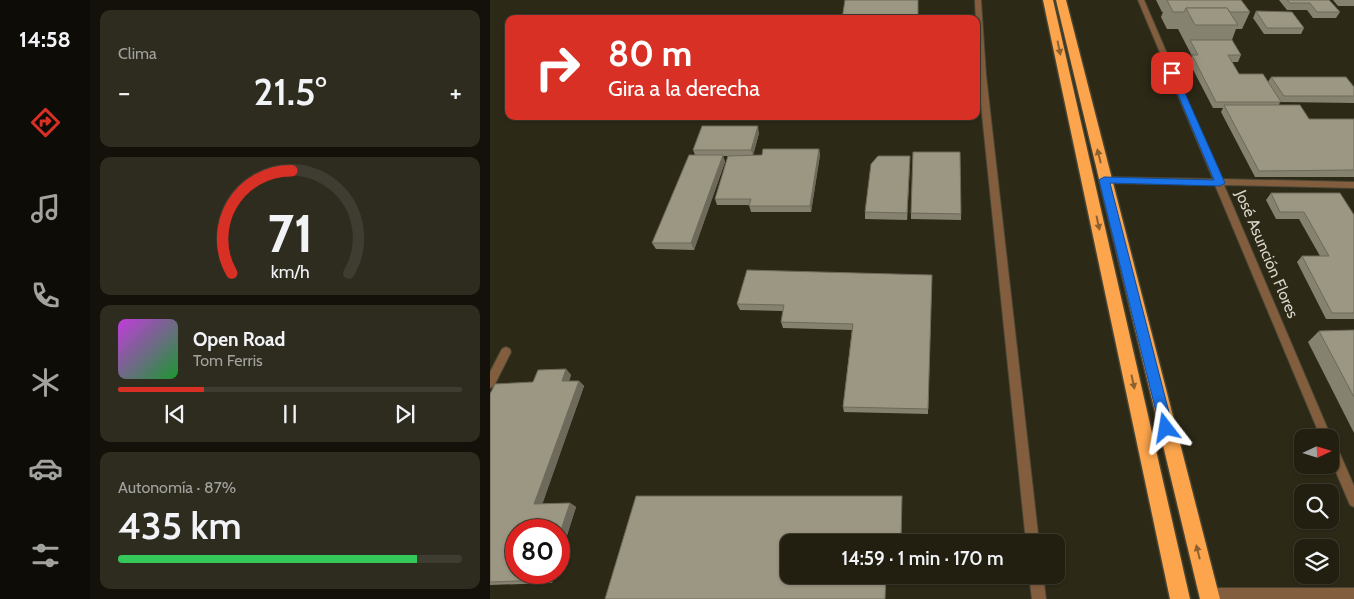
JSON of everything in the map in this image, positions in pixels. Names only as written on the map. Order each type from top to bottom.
[{"type":"highway","points":[[1048,0],[1180,599]]},
{"type":"highway","points":[[1061,0],[1104,180],[1209,597]]},
{"type":"street","points":[[978,0],[979,15]]},
{"type":"street","name":"José Asunción Flores","points":[[1141,0],[1323,429]]},
{"type":"street","points":[[980,38],[982,75],[1032,534]]},
{"type":"street","points":[[1104,180],[1354,186]]},
{"type":"street","points":[[490,383],[506,352]]},
{"type":"street","points":[[1339,465],[1354,501]]},
{"type":"street","points":[[1037,584],[1039,599]]},
{"type":"street","points":[[1209,597],[1354,595]]},
{"type":"building","points":[[845,0],[918,0],[918,15],[843,15]]},
{"type":"building","points":[[1167,0],[1241,0],[1250,12],[1230,12],[1227,8],[1186,8],[1184,12],[1173,12]]},
{"type":"building","points":[[1287,0],[1329,0],[1340,12],[1317,12],[1310,3],[1290,3]]},
{"type":"building","points":[[1186,8],[1227,8],[1238,25],[1195,25]]},
{"type":"building","points":[[1256,11],[1292,12],[1304,28],[1267,28]]},
{"type":"building","points":[[1190,40],[1232,40],[1241,55],[1228,55],[1239,74],[1263,74],[1281,102],[1216,102],[1192,55],[1198,55]]},
{"type":"building","points":[[1271,77],[1346,77],[1354,87],[1354,96],[1284,96]]},
{"type":"building","points":[[1224,105],[1300,105],[1309,119],[1354,119],[1354,170],[1259,171]]},
{"type":"building","points":[[702,126],[758,126],[751,150],[693,150]]},
{"type":"building","points":[[763,149],[819,149],[810,206],[749,206],[751,199],[715,199],[728,156],[762,155]]},
{"type":"building","points":[[913,152],[960,152],[961,214],[911,213]]},
{"type":"building","points":[[689,155],[723,155],[691,243],[652,243]]},
{"type":"building","points":[[878,156],[910,156],[907,213],[865,212],[871,164]]},
{"type":"building","points":[[1271,193],[1340,193],[1354,215],[1354,313],[1332,313],[1302,256],[1329,256],[1304,212],[1280,212]]},
{"type":"building","points":[[747,270],[932,275],[928,409],[843,407],[853,324],[781,322],[784,305],[737,304]]},
{"type":"building","points":[[1354,330],[1354,397],[1319,331]]},
{"type":"building","points":[[566,369],[562,381],[579,381],[534,504],[570,503],[565,519],[505,519],[505,581],[490,582],[490,394],[495,384],[533,382],[538,370]]},
{"type":"building","points":[[636,496],[902,496],[901,534],[780,534],[780,584],[886,584],[885,599],[605,599]]},
{"type":"route","points":[[1166,428],[1104,180],[1220,183],[1172,73]]}]
